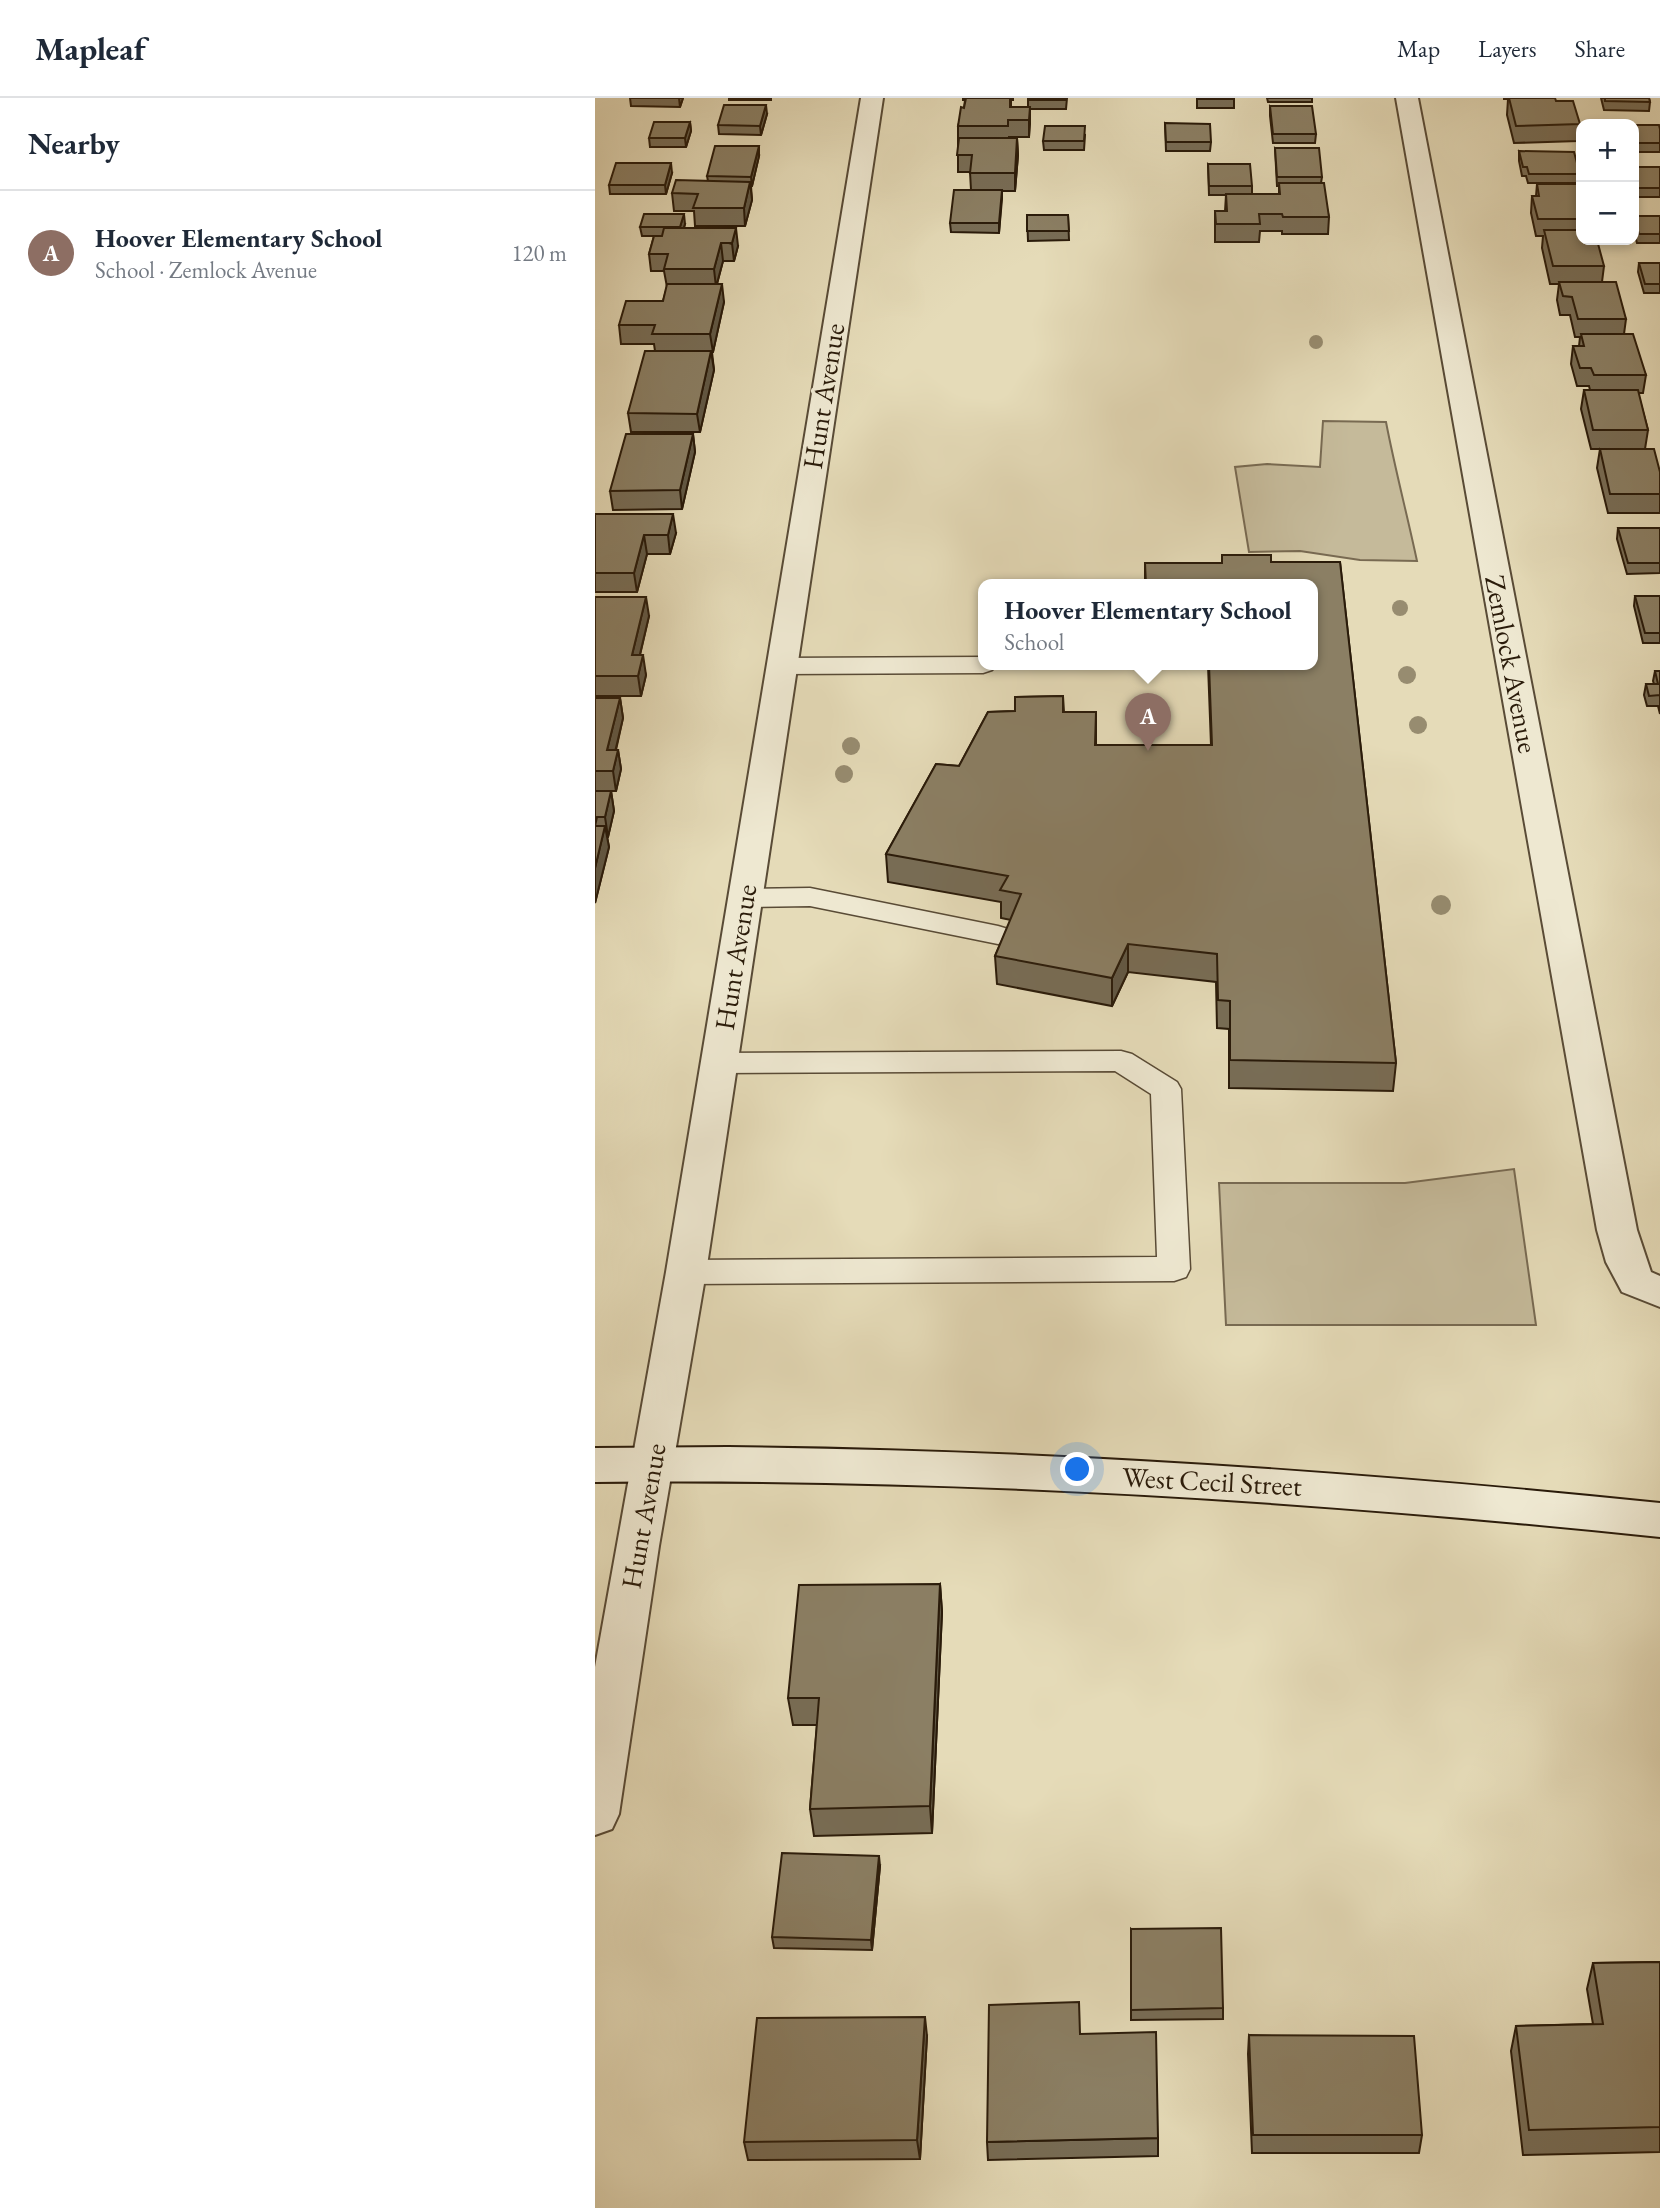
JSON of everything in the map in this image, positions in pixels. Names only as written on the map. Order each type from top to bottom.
[{"type":"street","name":"Hunt Avenue","points":[[595,1814],[686,1272],[872,98]]},
{"type":"street","name":"Zemlock Avenue","points":[[1407,98],[1617,1230],[1626,1262],[1636,1282],[1660,1292]]},
{"type":"street","name":"West Cecil Street","points":[[595,1465],[943,1466],[1270,1483],[1495,1502],[1660,1520]]},
{"type":"lane","points":[[781,666],[978,665]]},
{"type":"lane","points":[[744,898],[810,897],[998,935]]},
{"type":"lane","points":[[686,1272],[1174,1269],[1166,1089],[1121,1061],[718,1063]]},
{"type":"shaded area","points":[[1323,421],[1386,422],[1417,561],[1360,560],[1300,551],[1249,552],[1235,467],[1267,464],[1320,467]]},
{"type":"shaded area","points":[[1514,1169],[1536,1325],[1226,1325],[1219,1183],[1405,1183]]},
{"type":"building","points":[[966,98],[1010,98],[1010,107],[1030,107],[1029,120],[1008,120],[1008,126],[958,126],[961,107],[964,108]]},
{"type":"building","points":[[1066,98],[1066,100],[1028,100]]},
{"type":"building","points":[[1234,98],[1234,99],[1197,99]]},
{"type":"building","points":[[1509,98],[1555,98],[1556,101],[1573,101],[1578,119],[1576,119],[1576,124],[1516,126]]},
{"type":"building","points":[[1605,98],[1649,98],[1650,102],[1605,101]]},
{"type":"building","points":[[724,105],[766,105],[760,126],[718,125]]},
{"type":"building","points":[[1270,106],[1312,106],[1316,134],[1273,134]]},
{"type":"building","points":[[654,122],[690,122],[685,138],[649,138]]},
{"type":"building","points":[[1165,123],[1210,124],[1211,142],[1166,142]]},
{"type":"building","points":[[1639,125],[1659,125],[1660,143],[1639,143]]},
{"type":"building","points":[[1045,126],[1085,126],[1084,141],[1043,141]]},
{"type":"building","points":[[959,138],[1017,138],[1015,173],[970,173],[972,155],[957,155]]},
{"type":"building","points":[[715,146],[759,146],[751,177],[707,176]]},
{"type":"building","points":[[1275,148],[1319,148],[1322,177],[1277,177]]},
{"type":"building","points":[[1519,151],[1574,152],[1576,159],[1576,174],[1529,174],[1527,167],[1523,167]]},
{"type":"building","points":[[616,163],[671,163],[665,185],[609,185]]},
{"type":"building","points":[[1208,164],[1250,164],[1252,186],[1209,186]]},
{"type":"building","points":[[1639,167],[1660,167],[1660,188],[1639,188]]},
{"type":"building","points":[[676,180],[750,182],[744,208],[693,208],[698,194],[672,193]]},
{"type":"building","points":[[1279,183],[1324,183],[1329,217],[1259,214],[1260,224],[1216,224],[1215,211],[1227,211],[1226,194],[1280,194]]},
{"type":"building","points":[[1537,184],[1576,184],[1576,219],[1538,219],[1532,196],[1539,196]]},
{"type":"building","points":[[954,190],[1002,190],[999,223],[950,223]]},
{"type":"building","points":[[644,214],[684,214],[680,227],[640,227]]},
{"type":"building","points":[[1027,215],[1068,215],[1069,231],[1027,231]]},
{"type":"building","points":[[1639,216],[1660,216],[1660,234],[1639,234]]},
{"type":"building","points":[[664,228],[736,228],[732,243],[721,243],[714,269],[664,269],[668,254],[649,254],[654,236],[662,236]]},
{"type":"building","points":[[1544,230],[1576,230],[1576,245],[1598,245],[1604,266],[1553,266]]},
{"type":"building","points":[[1639,263],[1660,263],[1660,284],[1645,284]]},
{"type":"building","points":[[1559,282],[1616,282],[1626,319],[1578,319],[1572,297],[1563,296]]},
{"type":"building","points":[[667,284],[722,284],[710,334],[652,334],[655,325],[619,325],[626,301],[663,301]]},
{"type":"building","points":[[1581,334],[1633,334],[1646,375],[1594,375],[1591,368],[1580,368],[1573,346],[1584,346]]},
{"type":"building","points":[[645,351],[711,351],[697,414],[628,413]]},
{"type":"building","points":[[1584,390],[1638,390],[1648,430],[1593,430]]},
{"type":"building","points":[[626,434],[693,434],[680,490],[610,491]]},
{"type":"building","points":[[1600,449],[1654,449],[1660,472],[1660,494],[1610,494]]},
{"type":"building","points":[[595,514],[673,514],[668,535],[644,535],[634,573],[595,573]]},
{"type":"building","points":[[1618,528],[1660,528],[1660,563],[1628,563]]},
{"type":"building","points":[[1222,555],[1271,555],[1271,562],[1340,562],[1396,1063],[1230,1060],[1230,1001],[1218,1000],[1217,954],[1128,944],[1112,978],[995,956],[1021,894],[1000,890],[1008,876],[886,854],[936,764],[959,766],[988,712],[1015,711],[1015,697],[1063,696],[1063,712],[1096,712],[1095,745],[1212,745],[1209,670],[1318,670],[1318,579],[1146,579],[1145,563],[1222,563]]},
{"type":"building","points":[[1635,596],[1660,596],[1660,633],[1645,633]]},
{"type":"building","points":[[595,597],[646,597],[632,655],[643,655],[638,676],[595,676]]},
{"type":"building","points":[[1655,671],[1660,671],[1660,695],[1649,696],[1646,684],[1658,684]]},
{"type":"building","points":[[595,698],[620,698],[607,750],[618,750],[613,771],[595,771]]},
{"type":"building","points":[[595,791],[611,791],[605,817],[597,817],[595,826]]},
{"type":"building","points":[[595,826],[605,826],[595,868]]},
{"type":"building","points":[[940,1584],[930,1806],[810,1809],[819,1698],[788,1698],[799,1585]]},
{"type":"building","points":[[782,1853],[879,1856],[871,1940],[772,1937]]},
{"type":"building","points":[[1221,1928],[1223,2008],[1131,2010],[1131,1929]]},
{"type":"building","points":[[1660,1962],[1660,2127],[1529,2130],[1516,2026],[1603,2024],[1593,1963]]},
{"type":"building","points":[[1079,2002],[1080,2034],[1156,2032],[1158,2138],[987,2142],[989,2005]]},
{"type":"building","points":[[925,2017],[917,2140],[744,2142],[757,2018]]},
{"type":"building","points":[[1249,2035],[1414,2036],[1422,2135],[1253,2135]]},
{"type":"place","name":"Hoover Elementary School","points":[[1148,751]]}]
